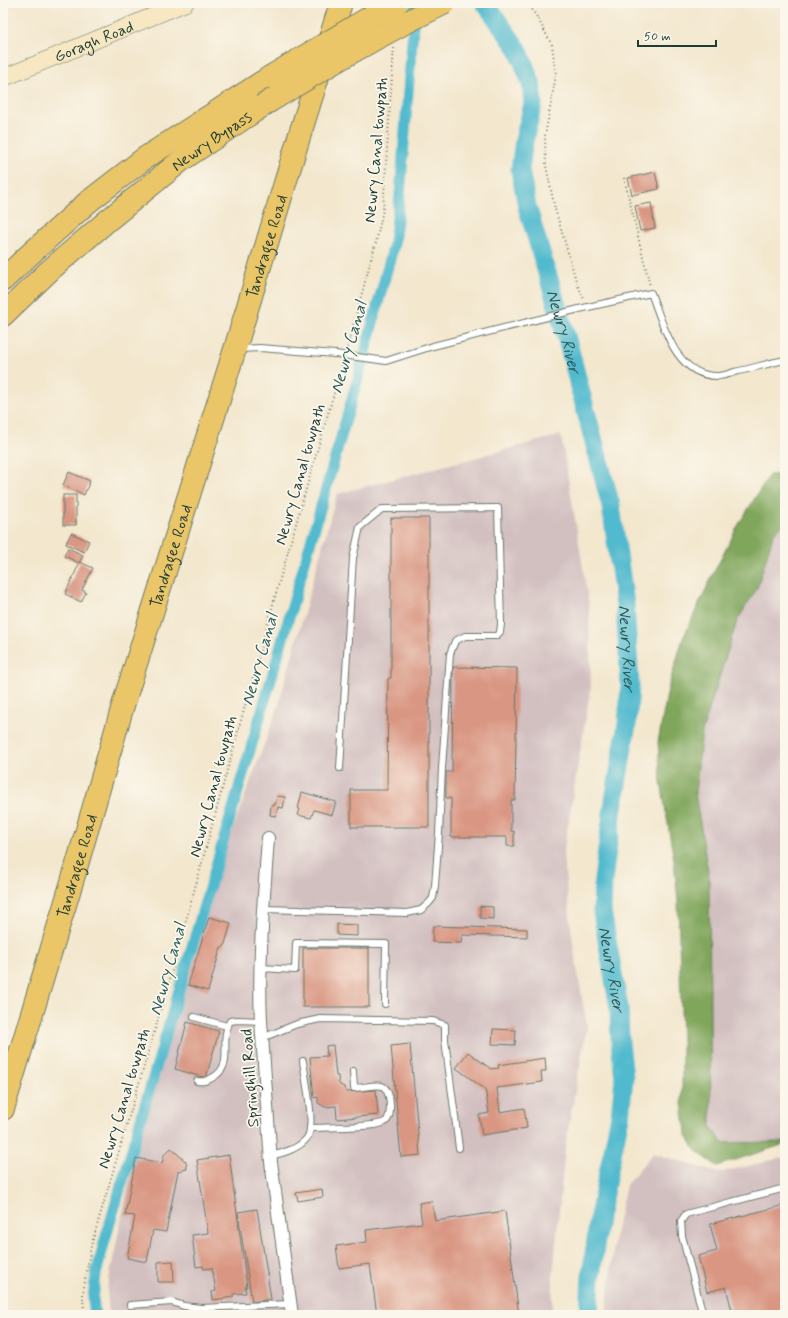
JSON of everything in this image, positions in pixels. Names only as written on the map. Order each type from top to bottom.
[{"type":"highway","name":"Tandragee Road","points":[[3,1109],[74,875],[124,702],[235,349],[280,196],[342,3]]},
{"type":"highway","name":"Newry Bypass","points":[[3,280],[88,202],[145,158],[270,77],[372,16],[398,3]]},
{"type":"highway","name":"Newry Bypass","points":[[3,316],[50,270],[183,159],[262,106],[338,59],[405,22],[445,3]]},
{"type":"street","name":"Goragh Road","points":[[3,78],[185,3]]},
{"type":"street","name":"Springhill Road","points":[[268,838],[261,968],[261,1021],[271,1156],[291,1310]]},
{"type":"lane","points":[[235,349],[260,348],[335,354],[386,361],[433,346],[651,293],[673,347],[682,360],[693,370],[717,376],[785,360]]},
{"type":"lane","points":[[264,909],[407,913],[421,910],[433,898],[439,833],[450,654],[455,641],[465,636],[496,636],[500,632],[498,508],[382,509],[360,527],[353,558],[340,768]]},
{"type":"lane","points":[[261,968],[295,970],[296,943],[386,944],[385,1004]]},
{"type":"lane","points":[[194,1017],[227,1026]]},
{"type":"lane","points":[[197,1081],[204,1082],[218,1074],[224,1066],[226,1028],[230,1022],[238,1020],[261,1021]]},
{"type":"lane","points":[[262,1038],[297,1024],[320,1020],[433,1021],[445,1026],[445,1040],[459,1148]]},
{"type":"lane","points":[[271,1156],[288,1151],[300,1145],[307,1138],[310,1128],[310,1117],[303,1061]]},
{"type":"lane","points":[[310,1128],[372,1125],[384,1122],[388,1119],[390,1112],[386,1089],[381,1086],[354,1088],[353,1071]]},
{"type":"lane","points":[[703,1315],[682,1236],[681,1221],[686,1214],[785,1188]]},
{"type":"lane","points":[[130,1305],[172,1302],[184,1306],[201,1308],[291,1310]]},
{"type":"path","points":[[527,3],[552,45],[556,74],[545,136],[546,166],[555,209],[577,284],[588,308]]},
{"type":"path","name":"Newry Canal towpath","points":[[345,353],[378,238],[383,210],[395,42]]},
{"type":"path","points":[[624,178],[651,293]]},
{"type":"path","name":"Newry Canal towpath","points":[[84,1315],[83,1293],[91,1246],[169,982],[280,579],[343,361]]},
{"type":"shaded area","points":[[561,435],[589,604],[591,686],[563,855],[573,944],[587,1027],[565,1146],[553,1277],[552,1315],[109,1315],[107,1289],[138,1138],[228,842],[278,707],[337,494]]},
{"type":"shaded area","points":[[785,523],[785,1142],[723,1143],[711,1127],[709,877],[695,793],[702,732],[737,621],[757,588],[774,533]]},
{"type":"shaded area","points":[[653,1153],[718,1173],[785,1157],[785,1315],[606,1315],[615,1234],[626,1185]]},
{"type":"green space","points":[[785,474],[785,523],[774,533],[757,588],[737,621],[702,732],[695,793],[709,877],[711,1127],[723,1143],[785,1142],[785,1144],[717,1166],[695,1150],[686,1133],[682,1103],[682,1041],[678,902],[674,861],[661,782],[658,742],[668,689],[683,638],[713,574],[739,524],[769,475]]},
{"type":"building","points":[[655,172],[659,189],[632,195],[628,178]]},
{"type":"building","points":[[651,203],[655,228],[640,231],[635,206]]},
{"type":"building","points":[[69,472],[90,481],[84,495],[63,485]]},
{"type":"building","points":[[63,495],[76,495],[76,525],[63,525]]},
{"type":"building","points":[[391,518],[429,518],[429,827],[351,827],[351,790],[387,790],[388,678],[391,678]]},
{"type":"building","points":[[71,533],[89,541],[84,552],[66,544]]},
{"type":"building","points":[[68,548],[83,555],[79,563],[64,556]]},
{"type":"building","points":[[80,562],[93,568],[82,590],[86,592],[81,602],[65,594]]},
{"type":"building","points":[[453,667],[517,668],[515,800],[511,800],[511,831],[514,831],[514,846],[507,846],[507,837],[451,837],[451,798],[446,798],[446,772],[452,772]]},
{"type":"building","points":[[302,792],[336,802],[332,815],[314,810],[311,818],[298,815]]},
{"type":"building","points":[[277,796],[285,797],[283,808],[278,807],[276,816],[270,815],[271,805],[275,805]]},
{"type":"building","points":[[480,906],[493,907],[493,919],[480,918]]},
{"type":"building","points":[[209,917],[231,923],[224,947],[221,947],[208,991],[188,985]]},
{"type":"building","points":[[337,924],[357,925],[357,936],[337,935]]},
{"type":"building","points":[[433,926],[527,929],[527,937],[462,935],[461,943],[432,942]]},
{"type":"building","points":[[303,948],[369,948],[369,1007],[303,1007]]},
{"type":"building","points":[[187,1022],[219,1031],[206,1078],[175,1069]]},
{"type":"building","points":[[493,1029],[516,1030],[515,1045],[492,1044]]},
{"type":"building","points":[[410,1044],[420,1155],[401,1157],[391,1046]]},
{"type":"building","points":[[333,1045],[336,1076],[338,1076],[339,1084],[344,1087],[346,1092],[376,1090],[378,1115],[337,1119],[336,1106],[325,1107],[318,1103],[318,1097],[314,1098],[310,1057],[327,1056],[326,1046]]},
{"type":"building","points":[[468,1052],[491,1069],[499,1068],[498,1065],[545,1058],[546,1071],[541,1071],[542,1082],[497,1088],[500,1112],[524,1108],[527,1128],[482,1135],[479,1115],[489,1113],[485,1089],[456,1068]]},
{"type":"building","points":[[171,1148],[186,1162],[187,1169],[178,1171],[166,1232],[153,1230],[147,1262],[127,1258],[135,1216],[125,1215],[136,1158],[162,1163],[164,1155]]},
{"type":"building","points":[[229,1155],[247,1287],[245,1287],[246,1293],[233,1294],[233,1297],[213,1300],[212,1292],[216,1291],[212,1268],[204,1269],[203,1266],[196,1267],[192,1235],[208,1233],[197,1160]]},
{"type":"building","points":[[322,1189],[323,1197],[298,1201],[296,1193]]},
{"type":"building","points":[[432,1201],[435,1221],[505,1211],[519,1315],[377,1315],[370,1264],[339,1268],[336,1246],[367,1242],[366,1230],[422,1223],[419,1203]]},
{"type":"building","points":[[785,1205],[785,1315],[733,1315],[726,1287],[707,1292],[698,1256],[717,1251],[710,1224]]},
{"type":"building","points":[[257,1209],[271,1299],[252,1302],[238,1212]]},
{"type":"building","points":[[173,1261],[174,1282],[158,1282],[158,1262]]},
{"type":"building","points":[[682,1311],[683,1315],[666,1315],[666,1314]]},
{"type":"waterway","name":"Newry Canal","points":[[95,1315],[93,1299],[96,1274],[105,1240],[270,683],[358,378],[394,244],[400,195],[415,3]]},
{"type":"waterway","name":"Newry River","points":[[485,3],[518,49],[531,83],[533,104],[524,141],[520,170],[527,206],[566,336],[611,506],[625,604],[630,686],[627,724],[613,807],[603,880],[602,911],[619,1008],[620,1042],[624,1078],[620,1116],[599,1217],[591,1276],[589,1315]]}]
